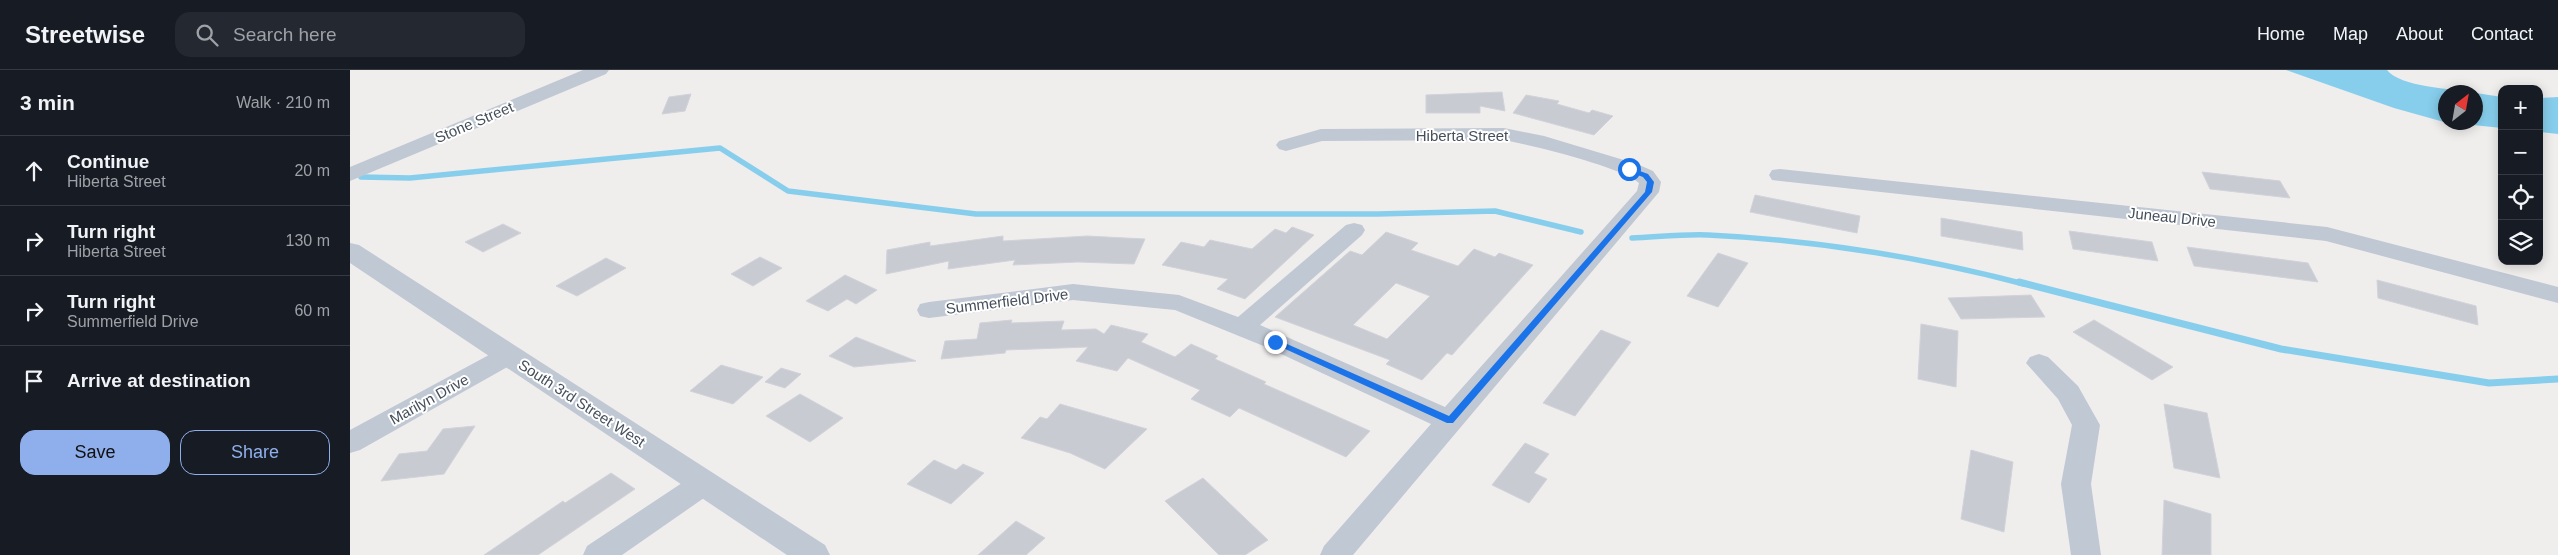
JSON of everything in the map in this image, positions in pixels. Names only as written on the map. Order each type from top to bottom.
[{"type":"street","name":"Stone Street","points":[[350,175],[582,72]]},
{"type":"street","name":"Hiberta Street","points":[[1286,145],[1321,136],[1504,134],[1537,140],[1638,172],[1650,182],[1648,192],[1335,555]]},
{"type":"street","name":"Juneau Drive","points":[[1780,175],[2327,234],[2558,295]]},
{"type":"street","points":[[1241,328],[1354,230]]},
{"type":"street","name":"South 3rd Street West","points":[[350,251],[813,555]]},
{"type":"street","name":"Summerfield Drive","points":[[929,310],[1073,292],[1179,303],[1241,328],[1450,420]]},
{"type":"street","name":"Marilyn Drive","points":[[350,443],[509,355]]},
{"type":"street","points":[[2039,363],[2068,393],[2086,425],[2076,484],[2086,555]]},
{"type":"street","points":[[598,555],[704,483]]},
{"type":"water","points":[[2286,70],[2387,70],[2394,76],[2414,84],[2438,88],[2438,120],[2394,108]]},
{"type":"water","points":[[2483,94],[2498,96],[2498,128],[2483,126]]},
{"type":"water","points":[[2558,97],[2558,134],[2543,132],[2543,98]]},
{"type":"building","points":[[1502,92],[1505,111],[1480,106],[1480,113],[1426,113],[1426,95]]},
{"type":"building","points":[[691,94],[685,111],[662,114],[669,97]]},
{"type":"building","points":[[1526,95],[1559,101],[1557,104],[1589,113],[1592,110],[1613,116],[1594,135],[1513,113]]},
{"type":"building","points":[[2202,172],[2280,181],[2290,198],[2210,189]]},
{"type":"building","points":[[1755,195],[1860,216],[1857,233],[1750,212]]},
{"type":"building","points":[[1941,218],[2022,232],[2023,250],[1941,236]]},
{"type":"building","points":[[503,224],[521,233],[483,252],[465,242]]},
{"type":"building","points":[[1292,227],[1314,235],[1245,299],[1217,289],[1228,279],[1162,265],[1181,242],[1204,247],[1210,240],[1252,249],[1275,229],[1286,233]]},
{"type":"building","points":[[2069,231],[2152,242],[2158,261],[2073,249]]},
{"type":"building","points":[[1386,232],[1418,243],[1411,250],[1458,266],[1474,249],[1495,257],[1499,253],[1533,265],[1452,355],[1447,353],[1422,380],[1386,364],[1390,360],[1275,317],[1350,251],[1362,255]],"holes":[[[1396,283],[1430,296],[1387,339],[1353,325]]]},
{"type":"building","points":[[1003,236],[1003,241],[1087,236],[1145,239],[1134,264],[1078,262],[1013,265],[1015,260],[948,269],[949,261],[886,274],[887,250],[930,242],[930,246]]},
{"type":"building","points":[[2187,247],[2308,263],[2318,282],[2194,266]]},
{"type":"building","points":[[1718,253],[1748,263],[1718,307],[1687,296]]},
{"type":"building","points":[[760,257],[782,268],[753,286],[731,274]]},
{"type":"building","points":[[606,258],[626,268],[577,296],[556,286]]},
{"type":"building","points":[[845,275],[877,290],[856,304],[847,299],[828,311],[806,301]]},
{"type":"building","points":[[2377,280],[2476,306],[2478,325],[2378,298]]},
{"type":"building","points":[[2031,295],[2045,317],[1961,319],[1948,298]]},
{"type":"building","points":[[1012,320],[1011,323],[1064,321],[1061,330],[1096,329],[1104,334],[1111,325],[1148,334],[1141,342],[1175,357],[1191,344],[1218,356],[1215,359],[1266,382],[1264,384],[1370,431],[1346,457],[1239,408],[1230,417],[1191,399],[1200,390],[1128,358],[1117,371],[1076,361],[1088,347],[1006,350],[1005,353],[941,359],[945,341],[977,339],[980,323]]},
{"type":"building","points":[[2094,320],[2173,367],[2152,380],[2073,332]]},
{"type":"building","points":[[1921,324],[1958,331],[1956,387],[1918,379]]},
{"type":"building","points":[[1601,330],[1631,342],[1575,416],[1543,403]]},
{"type":"building","points":[[856,337],[916,361],[854,367],[829,356]]},
{"type":"building","points":[[721,365],[763,377],[733,404],[690,391]]},
{"type":"building","points":[[781,368],[801,374],[785,388],[765,382]]},
{"type":"building","points":[[800,394],[843,418],[810,442],[766,416]]},
{"type":"building","points":[[1060,404],[1147,429],[1105,469],[1070,453],[1021,438],[1040,417],[1047,419]]},
{"type":"building","points":[[2164,404],[2207,413],[2220,478],[2174,468]]},
{"type":"building","points":[[475,426],[444,474],[381,481],[399,454],[427,451],[443,429]]},
{"type":"building","points":[[1525,443],[1549,454],[1534,473],[1547,479],[1529,503],[1492,485]]},
{"type":"building","points":[[1971,450],[2013,462],[2004,532],[1961,519]]},
{"type":"building","points":[[934,460],[956,470],[963,464],[984,473],[951,504],[907,484]]},
{"type":"building","points":[[611,473],[635,489],[538,555],[484,555],[563,501],[565,503]]},
{"type":"building","points":[[1203,478],[1268,540],[1245,555],[1219,555],[1165,501]]},
{"type":"building","points":[[2164,500],[2211,514],[2211,555],[2162,555]]},
{"type":"building","points":[[1016,521],[1045,538],[1026,555],[978,555]]},
{"type":"waterway","points":[[361,177],[410,178],[720,148],[788,191],[976,214],[1378,214],[1495,211],[1581,232]]},
{"type":"waterway","points":[[1632,238],[1708,235],[1788,241],[1907,258],[2024,284]]},
{"type":"waterway","points":[[2019,282],[2281,349],[2489,383],[2558,379]]},
{"type":"route","points":[[1275,342],[1450,420],[1580,268],[1648,192],[1650,182],[1645,176],[1629,169]]}]
